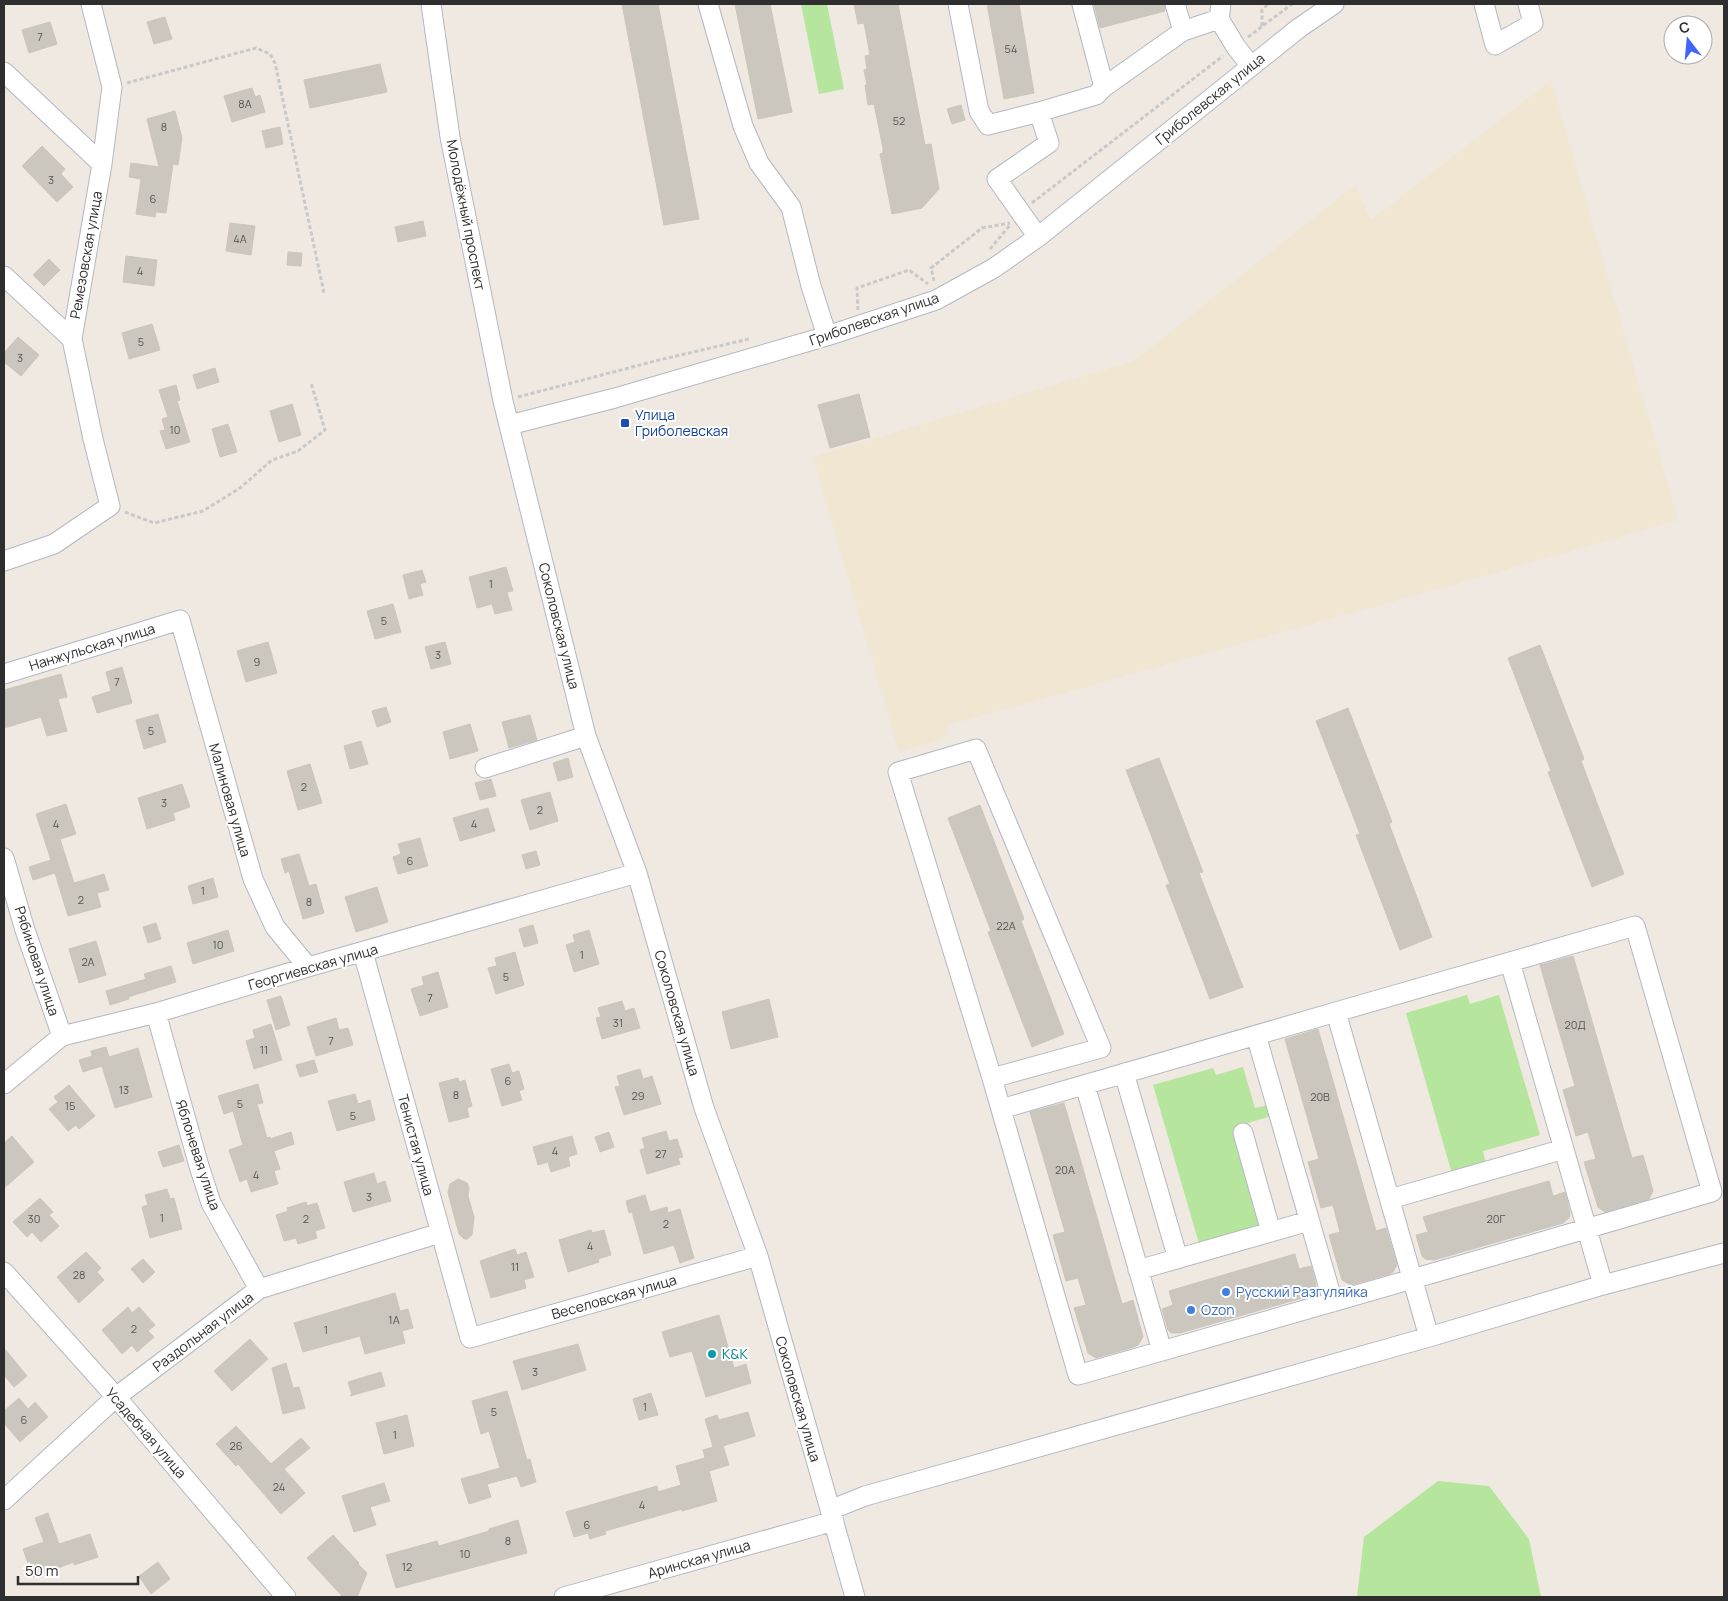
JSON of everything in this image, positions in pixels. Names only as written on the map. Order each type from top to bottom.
[{"type":"street","name":"Ремезовская улица","points":[[91,4],[112,87],[102,164],[72,339],[93,439],[110,506]]},
{"type":"street","name":"Молодёжный проспект","points":[[430,4],[450,137],[509,425]]},
{"type":"street","points":[[708,4],[743,126],[759,163],[790,207],[811,286],[827,336]]},
{"type":"street","points":[[958,4],[979,112],[988,125],[1096,95],[1104,87],[1183,31],[1220,11],[1236,47],[1251,66]]},
{"type":"street","points":[[1082,4],[1104,87]]},
{"type":"street","points":[[1175,4],[1183,31]]},
{"type":"street","name":"Гриболевская улица","points":[[509,425],[615,398],[827,336],[936,300],[994,268],[1038,238],[1299,28],[1334,4]]},
{"type":"street","points":[[1484,4],[1495,45],[1532,23],[1528,4]]},
{"type":"street","points":[[4,72],[102,164]]},
{"type":"street","points":[[1038,238],[1016,218],[997,179],[1049,143],[1039,112]]},
{"type":"street","points":[[4,276],[72,339]]},
{"type":"street","name":"Соколовская улица","points":[[509,425],[586,736],[637,873],[704,1108],[758,1256],[854,1597]]},
{"type":"street","points":[[4,561],[54,544],[110,506]]},
{"type":"street","name":"Нанжульская улица","points":[[4,674],[180,620]]},
{"type":"street","name":"Малиновая улица","points":[[180,620],[253,879],[275,927],[308,967]]},
{"type":"street","points":[[485,768],[586,736]]},
{"type":"street","points":[[992,1078],[1101,1048],[976,750],[898,772],[992,1078],[1078,1375],[1712,1192],[1635,926],[1001,1109]]},
{"type":"street","name":"Рябиновая улица","points":[[4,858],[25,930],[62,1036]]},
{"type":"street","name":"Георгиевская улица","points":[[4,1084],[62,1036],[156,1013],[308,967],[637,873]]},
{"type":"street","name":"Тенистая улица","points":[[363,952],[470,1338]]},
{"type":"street","points":[[1510,962],[1603,1285]]},
{"type":"street","points":[[1336,1012],[1429,1336]]},
{"type":"street","name":"Яблоневая улица","points":[[156,1013],[211,1203],[259,1289]]},
{"type":"street","points":[[1256,1035],[1333,1302]]},
{"type":"street","points":[[1124,1073],[1178,1259]]},
{"type":"street","points":[[1085,1084],[1162,1352]]},
{"type":"street","points":[[1243,1133],[1272,1232]]},
{"type":"street","points":[[1390,1199],[1564,1149]]},
{"type":"street","points":[[1138,1270],[1310,1221]]},
{"type":"street","name":"Раздольная улица","points":[[4,1500],[116,1397],[259,1289],[440,1233]]},
{"type":"street","name":"Аринская улица","points":[[564,1597],[832,1516],[865,1496],[1603,1285],[1724,1253]]},
{"type":"street","name":"Веселовская улица","points":[[470,1338],[758,1256]]},
{"type":"street","name":"Усадебная улица","points":[[4,1272],[116,1397],[286,1597]]},
{"type":"path","points":[[1262,27],[1262,10],[1268,4]]},
{"type":"path","points":[[982,254],[990,250],[1016,218],[1292,4]]},
{"type":"path","points":[[112,87],[256,48],[270,54],[275,63],[324,294]]},
{"type":"path","points":[[934,281],[930,268],[982,228],[1016,218]]},
{"type":"path","points":[[858,310],[857,288],[908,270],[928,284]]},
{"type":"path","points":[[920,288],[940,278]]},
{"type":"path","points":[[850,314],[867,307]]},
{"type":"path","points":[[503,401],[659,360],[751,339]]},
{"type":"path","points":[[110,506],[154,523],[203,511],[210,507],[240,488],[272,460],[298,452],[325,430],[311,383]]},
{"type":"shaded area","points":[[1551,80],[1678,520],[1474,579],[948,725],[945,738],[899,752],[813,457],[1134,361],[1355,185],[1371,220]]},
{"type":"green space","points":[[801,4],[827,4],[844,89],[819,94]]},
{"type":"green space","points":[[1467,995],[1470,1004],[1499,995],[1540,1135],[1483,1151],[1486,1164],[1452,1174],[1406,1013]]},
{"type":"green space","points":[[1243,1067],[1255,1108],[1268,1105],[1271,1116],[1235,1127],[1264,1228],[1200,1247],[1153,1085],[1213,1068],[1216,1075]]},
{"type":"green space","points":[[1438,1481],[1489,1486],[1529,1539],[1541,1597],[1357,1597],[1364,1537]]},
{"type":"building","points":[[622,4],[658,4],[699,219],[664,225]]},
{"type":"building","points":[[735,4],[770,4],[792,112],[758,119]]},
{"type":"building","points":[[854,4],[898,4],[925,145],[931,144],[939,189],[922,208],[892,214],[880,154],[883,153],[883,148],[874,104],[868,105],[865,85],[867,85],[864,70],[867,69],[865,56],[870,55],[864,23],[858,24]]},
{"type":"building","points":[[987,4],[1019,4],[1034,93],[1004,99]]},
{"type":"building","points":[[1094,4],[1164,4],[1165,11],[1100,28]]},
{"type":"building","points":[[165,17],[172,39],[154,44],[147,22]]},
{"type":"building","points":[[50,22],[57,44],[29,53],[22,30]]},
{"type":"building","points":[[380,64],[387,92],[310,108],[304,80]]},
{"type":"building","points":[[252,88],[255,97],[260,95],[265,112],[232,122],[224,96]]},
{"type":"building","points":[[961,105],[965,120],[952,124],[947,109]]},
{"type":"building","points":[[175,111],[182,138],[178,165],[173,164],[166,213],[156,212],[155,217],[136,214],[141,179],[129,177],[131,163],[159,167],[147,119]]},
{"type":"building","points":[[280,127],[283,144],[266,148],[262,131]]},
{"type":"building","points":[[42,146],[65,169],[61,174],[73,187],[57,202],[22,166]]},
{"type":"building","points":[[423,221],[426,236],[398,242],[395,227]]},
{"type":"building","points":[[230,223],[255,226],[251,255],[226,251]]},
{"type":"building","points":[[288,252],[302,253],[301,266],[287,265]]},
{"type":"building","points":[[126,256],[157,260],[154,286],[123,282]]},
{"type":"building","points":[[49,259],[60,270],[44,286],[33,275]]},
{"type":"building","points":[[152,324],[160,350],[129,359],[122,333]]},
{"type":"building","points":[[18,337],[39,355],[21,376],[4,362],[4,353]]},
{"type":"building","points":[[215,368],[219,382],[197,389],[193,375]]},
{"type":"building","points":[[176,385],[180,400],[177,401],[190,442],[166,449],[160,431],[165,430],[162,419],[168,417],[159,390]]},
{"type":"building","points":[[859,394],[870,437],[830,448],[818,405]]},
{"type":"building","points":[[292,404],[301,435],[279,442],[270,411]]},
{"type":"building","points":[[228,424],[237,452],[220,457],[212,429]]},
{"type":"building","points":[[506,567],[513,591],[507,592],[512,610],[495,614],[492,604],[477,608],[469,577]]},
{"type":"building","points":[[422,570],[426,582],[420,584],[423,595],[409,599],[403,575]]},
{"type":"building","points":[[393,604],[401,632],[375,639],[367,611]]},
{"type":"building","points":[[268,642],[277,673],[246,682],[237,651]]},
{"type":"building","points":[[445,642],[451,664],[431,669],[425,647]]},
{"type":"building","points":[[1540,645],[1584,759],[1581,761],[1624,874],[1592,887],[1548,772],[1551,771],[1508,658]]},
{"type":"building","points":[[122,667],[132,703],[97,713],[92,697],[111,691],[106,672]]},
{"type":"building","points":[[61,674],[67,697],[58,699],[67,731],[47,736],[41,717],[4,728],[4,690]]},
{"type":"building","points":[[386,707],[391,722],[377,727],[372,711]]},
{"type":"building","points":[[1348,708],[1392,822],[1389,824],[1432,937],[1400,950],[1356,835],[1360,834],[1316,721]]},
{"type":"building","points":[[158,714],[166,742],[144,749],[136,720]]},
{"type":"building","points":[[530,715],[537,740],[509,748],[502,722]]},
{"type":"building","points":[[470,724],[478,751],[450,759],[443,732]]},
{"type":"building","points":[[361,741],[368,764],[350,769],[344,746]]},
{"type":"building","points":[[568,758],[573,777],[558,781],[553,763]]},
{"type":"building","points":[[1159,758],[1203,872],[1199,873],[1243,987],[1210,999],[1166,885],[1170,884],[1126,770]]},
{"type":"building","points":[[310,764],[322,803],[298,810],[287,771]]},
{"type":"building","points":[[491,779],[496,796],[480,800],[475,783]]},
{"type":"building","points":[[182,784],[190,807],[173,813],[175,820],[147,829],[138,798]]},
{"type":"building","points":[[550,792],[558,821],[530,830],[521,800]]},
{"type":"building","points":[[66,804],[76,834],[60,839],[74,883],[104,874],[109,890],[97,893],[101,907],[68,916],[55,873],[33,880],[29,867],[51,860],[36,814]]},
{"type":"building","points":[[980,805],[1024,919],[1021,921],[1064,1034],[1032,1047],[988,932],[991,931],[948,818]]},
{"type":"building","points":[[488,808],[495,831],[460,841],[453,818]]},
{"type":"building","points":[[420,838],[428,866],[398,874],[393,857],[401,854],[398,844]]},
{"type":"building","points":[[536,851],[540,865],[526,869],[522,855]]},
{"type":"building","points":[[299,854],[309,886],[316,884],[324,913],[303,919],[289,871],[285,873],[281,859]]},
{"type":"building","points":[[213,878],[218,897],[193,904],[188,886]]},
{"type":"building","points":[[377,887],[388,922],[356,932],[345,897]]},
{"type":"building","points":[[156,923],[161,939],[148,943],[143,927]]},
{"type":"building","points":[[533,925],[538,943],[524,947],[519,929]]},
{"type":"building","points":[[228,930],[234,951],[193,964],[187,943]]},
{"type":"building","points":[[589,930],[599,964],[574,972],[566,945],[575,942],[573,935]]},
{"type":"building","points":[[96,941],[106,975],[79,983],[69,949]]},
{"type":"building","points":[[515,952],[524,985],[496,994],[488,968],[497,966],[495,958]]},
{"type":"building","points":[[1573,956],[1632,1158],[1643,1155],[1653,1191],[1649,1199],[1605,1212],[1598,1207],[1584,1162],[1596,1159],[1588,1132],[1576,1136],[1563,1090],[1575,1086],[1540,965]]},
{"type":"building","points":[[171,966],[176,982],[128,997],[129,999],[110,1005],[106,991],[146,979],[144,974]]},
{"type":"building","points":[[438,972],[448,1007],[420,1016],[411,989],[424,985],[422,977]]},
{"type":"building","points":[[281,996],[290,1025],[276,1030],[267,1000]]},
{"type":"building","points":[[769,999],[778,1037],[731,1049],[722,1012]]},
{"type":"building","points":[[622,1001],[625,1011],[634,1008],[640,1028],[602,1039],[596,1018],[601,1017],[598,1008]]},
{"type":"building","points":[[336,1018],[339,1030],[348,1028],[353,1045],[316,1056],[307,1027]]},
{"type":"building","points":[[271,1024],[282,1060],[254,1069],[246,1041],[255,1038],[253,1030]]},
{"type":"building","points":[[1318,1029],[1376,1231],[1386,1228],[1397,1265],[1393,1272],[1389,1274],[1351,1285],[1342,1280],[1329,1235],[1340,1232],[1333,1205],[1321,1208],[1308,1162],[1319,1159],[1285,1039]]},
{"type":"building","points":[[106,1047],[109,1057],[138,1048],[152,1097],[115,1108],[102,1066],[83,1072],[79,1060],[92,1056],[91,1051]]},
{"type":"building","points":[[314,1060],[318,1072],[300,1077],[296,1065]]},
{"type":"building","points":[[509,1064],[512,1073],[519,1071],[524,1089],[519,1091],[522,1100],[502,1106],[491,1069]]},
{"type":"building","points":[[640,1069],[643,1079],[652,1076],[661,1104],[624,1115],[615,1087],[620,1086],[617,1076]]},
{"type":"building","points":[[458,1078],[459,1082],[465,1080],[472,1106],[467,1108],[469,1117],[449,1122],[439,1083]]},
{"type":"building","points":[[258,1084],[263,1103],[257,1104],[267,1138],[270,1137],[270,1139],[291,1132],[294,1144],[274,1151],[280,1169],[274,1171],[278,1184],[251,1192],[247,1179],[240,1182],[229,1150],[243,1145],[233,1111],[224,1114],[218,1096]]},
{"type":"building","points":[[69,1085],[95,1116],[79,1129],[76,1125],[68,1131],[49,1109],[58,1102],[54,1097]]},
{"type":"building","points":[[355,1094],[358,1104],[370,1100],[375,1120],[337,1131],[328,1101]]},
{"type":"building","points":[[1064,1103],[1122,1304],[1133,1300],[1143,1337],[1138,1345],[1134,1347],[1096,1358],[1088,1353],[1074,1308],[1086,1305],[1078,1278],[1066,1281],[1053,1235],[1065,1232],[1030,1112]]},
{"type":"building","points":[[666,1131],[669,1141],[677,1139],[683,1157],[678,1158],[680,1164],[647,1174],[640,1150],[645,1148],[642,1138]]},
{"type":"building","points":[[609,1132],[614,1147],[600,1152],[595,1137]]},
{"type":"building","points":[[12,1136],[34,1162],[4,1188],[4,1143]]},
{"type":"building","points":[[572,1136],[577,1154],[568,1157],[570,1166],[551,1172],[548,1162],[538,1165],[533,1147]]},
{"type":"building","points":[[179,1145],[184,1161],[163,1167],[158,1152]]},
{"type":"building","points":[[374,1173],[377,1184],[385,1181],[391,1201],[353,1212],[344,1182]]},
{"type":"building","points":[[458,1179],[467,1183],[469,1188],[468,1196],[474,1217],[472,1235],[467,1239],[464,1239],[459,1234],[448,1193],[450,1184]]},
{"type":"building","points":[[1549,1181],[1553,1196],[1565,1192],[1570,1213],[1569,1218],[1563,1223],[1434,1260],[1425,1259],[1422,1256],[1416,1235],[1428,1232],[1423,1217]]},
{"type":"building","points":[[167,1189],[170,1199],[174,1198],[182,1229],[150,1238],[142,1207],[148,1205],[145,1195]]},
{"type":"building","points":[[645,1195],[650,1212],[667,1207],[668,1213],[680,1209],[694,1258],[680,1263],[674,1245],[644,1254],[632,1212],[629,1213],[626,1201]]},
{"type":"building","points":[[40,1198],[53,1212],[49,1215],[59,1226],[41,1242],[32,1232],[27,1237],[13,1222]]},
{"type":"building","points":[[306,1202],[307,1206],[317,1203],[325,1228],[315,1231],[317,1238],[298,1244],[296,1238],[284,1241],[276,1215],[288,1211],[287,1208]]},
{"type":"building","points":[[591,1230],[592,1233],[604,1230],[611,1255],[598,1259],[599,1262],[568,1272],[559,1240]]},
{"type":"building","points":[[515,1249],[517,1255],[526,1252],[534,1277],[524,1280],[526,1288],[491,1298],[480,1261]]},
{"type":"building","points":[[86,1252],[101,1268],[97,1272],[104,1280],[79,1303],[57,1277]]},
{"type":"building","points":[[1295,1254],[1299,1269],[1311,1266],[1316,1285],[1315,1291],[1309,1296],[1180,1333],[1171,1333],[1168,1330],[1162,1309],[1173,1305],[1169,1291]]},
{"type":"building","points":[[143,1259],[155,1272],[143,1283],[131,1269]]},
{"type":"building","points":[[395,1293],[400,1311],[408,1309],[413,1328],[402,1331],[405,1343],[365,1354],[360,1336],[303,1352],[294,1323]]},
{"type":"building","points":[[128,1307],[132,1313],[139,1307],[155,1325],[148,1331],[154,1337],[137,1352],[132,1345],[122,1354],[102,1330]]},
{"type":"building","name":"K&K","points":[[719,1315],[734,1368],[746,1364],[751,1383],[706,1397],[692,1351],[670,1357],[662,1332]]},
{"type":"building","points":[[250,1339],[268,1359],[232,1391],[214,1371]]},
{"type":"building","points":[[578,1344],[586,1370],[522,1390],[513,1361]]},
{"type":"building","points":[[4,1348],[27,1376],[14,1387],[4,1375]]},
{"type":"building","points":[[286,1363],[293,1388],[299,1387],[305,1408],[283,1414],[272,1368]]},
{"type":"building","points":[[381,1372],[385,1386],[350,1396],[352,1395],[348,1382]]},
{"type":"building","points":[[507,1391],[527,1460],[530,1459],[536,1482],[521,1487],[517,1476],[487,1484],[491,1497],[469,1504],[461,1479],[500,1468],[489,1431],[481,1434],[472,1401]]},
{"type":"building","points":[[651,1393],[658,1415],[639,1420],[633,1399]]},
{"type":"building","points":[[19,1398],[28,1409],[35,1402],[48,1417],[20,1442],[4,1423],[4,1411]]},
{"type":"building","points":[[748,1412],[755,1436],[723,1446],[729,1465],[709,1471],[717,1501],[605,1531],[606,1534],[590,1539],[588,1533],[574,1537],[566,1512],[657,1486],[658,1492],[681,1485],[676,1466],[705,1458],[703,1450],[713,1447],[705,1419],[717,1415],[719,1420]]},
{"type":"building","points":[[407,1415],[414,1446],[384,1454],[376,1423]]},
{"type":"building","points":[[236,1426],[271,1464],[301,1438],[310,1448],[284,1469],[305,1493],[281,1514],[238,1464],[236,1466],[216,1444]]},
{"type":"building","points":[[384,1483],[390,1501],[370,1507],[376,1525],[354,1532],[342,1496]]},
{"type":"building","points":[[48,1513],[59,1544],[90,1534],[98,1557],[74,1565],[74,1562],[33,1577],[23,1549],[44,1542],[35,1518]]},
{"type":"building","points":[[518,1520],[527,1553],[396,1588],[386,1555],[437,1541],[439,1546]]},
{"type":"building","points":[[333,1535],[367,1573],[357,1597],[343,1597],[307,1558]]},
{"type":"building","points":[[158,1562],[170,1579],[151,1594],[139,1576]]},
{"type":"place","name":"Улица Гриболевская","points":[[625,423]]},
{"type":"place","name":"Русский Разгуляйка","points":[[1226,1292]]},
{"type":"place","name":"Ozon","points":[[1191,1310]]},
{"type":"place","name":"K&K","points":[[712,1354]]}]
